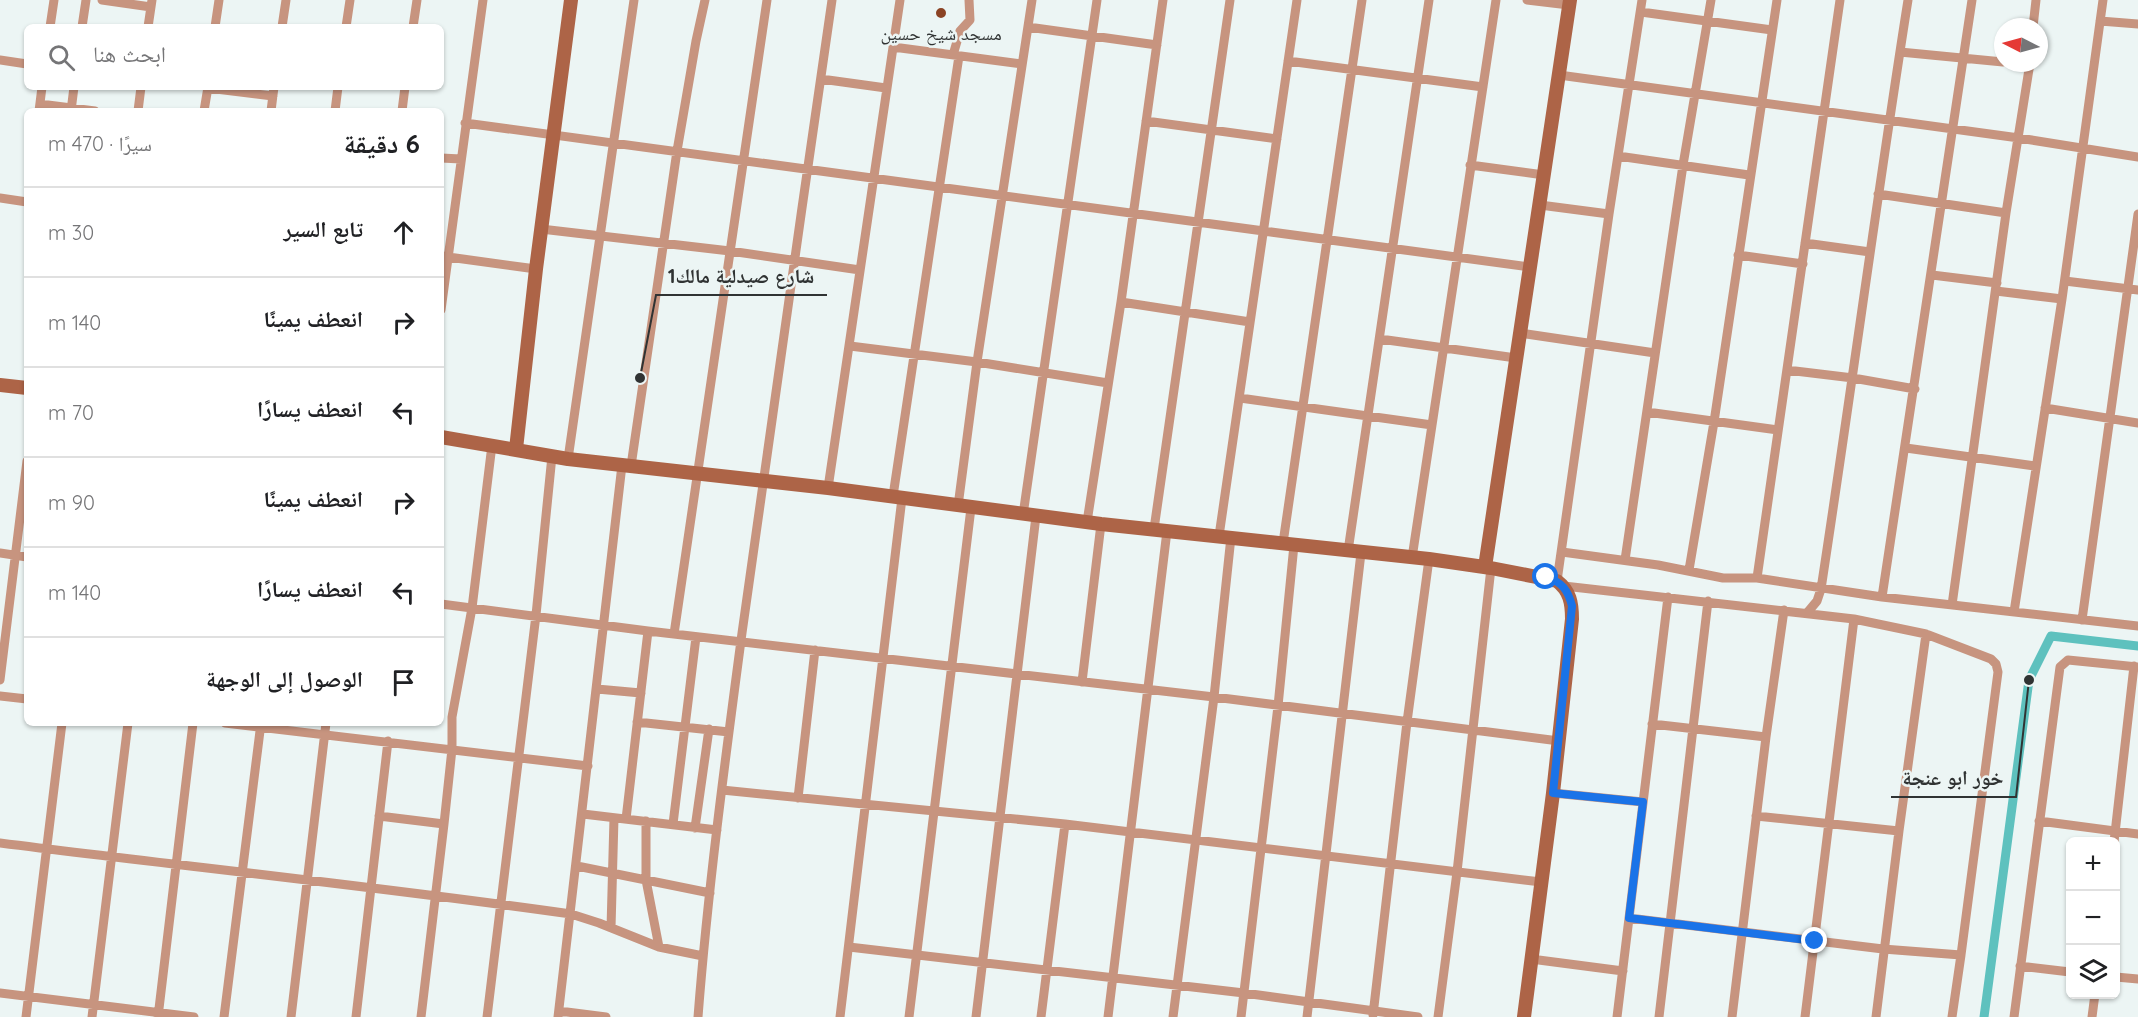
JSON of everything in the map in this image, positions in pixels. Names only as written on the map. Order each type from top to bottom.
[{"type":"main road","points":[[516,449],[536,269],[571,0]]},
{"type":"main road","points":[[1488,567],[1516,358],[1569,3]]},
{"type":"main road","points":[[0,385],[24,388]]},
{"type":"main road","points":[[444,437],[568,459],[897,497],[1101,524],[1429,559],[1488,567],[1560,583],[1569,596],[1572,619],[1553,793],[1524,1017]]},
{"type":"street","points":[[51,24],[54,0]]},
{"type":"street","points":[[82,24],[86,0]]},
{"type":"street","points":[[102,0],[151,4],[148,24]]},
{"type":"street","points":[[215,24],[219,0]]},
{"type":"street","points":[[282,24],[286,0]]},
{"type":"street","points":[[346,24],[350,0]]},
{"type":"street","points":[[413,24],[417,0]]},
{"type":"street","points":[[483,0],[445,256],[536,269]]},
{"type":"street","points":[[568,459],[634,0]]},
{"type":"street","points":[[606,1017],[559,1014],[604,625],[626,466],[664,243],[677,151],[705,0]]},
{"type":"street","points":[[674,634],[767,0]]},
{"type":"street","points":[[698,1017],[729,732],[762,481],[821,79],[829,0]]},
{"type":"street","points":[[828,489],[900,0]]},
{"type":"street","points":[[840,1017],[883,658],[897,497],[914,355],[956,56],[960,31],[970,20],[969,0]]},
{"type":"street","points":[[909,1017],[951,666],[977,362],[1032,0]]},
{"type":"street","points":[[976,1017],[1017,674],[1043,372],[1097,0]]},
{"type":"street","points":[[1087,522],[1164,0]]},
{"type":"street","points":[[1108,1017],[1147,690],[1160,530],[1185,312],[1230,0]]},
{"type":"street","points":[[1173,1017],[1214,697],[1225,537],[1240,398],[1297,0]]},
{"type":"street","points":[[1240,1017],[1278,706],[1289,544],[1303,408],[1362,0]]},
{"type":"street","points":[[1306,1017],[1341,714],[1368,416],[1429,0]]},
{"type":"street","points":[[1413,558],[1496,0]]},
{"type":"street","points":[[1527,0],[1569,3]]},
{"type":"street","points":[[1642,0],[1590,344],[1562,552],[1560,583],[1854,619],[1926,634],[1991,659],[1996,664],[1998,672],[1952,1017]]},
{"type":"street","points":[[1624,560],[1683,165],[1711,0]]},
{"type":"street","points":[[1689,570],[1714,422],[1749,175],[1777,0]]},
{"type":"street","points":[[1757,578],[1840,0]]},
{"type":"street","points":[[1807,613],[1817,601],[1821,589],[1853,378],[1888,120],[1908,0]]},
{"type":"street","points":[[1882,597],[1972,0]]},
{"type":"street","points":[[2034,18],[2036,0]]},
{"type":"street","points":[[2014,612],[2065,281],[2102,0]]},
{"type":"street","points":[[1641,12],[1772,30]]},
{"type":"street","points":[[2100,21],[2138,24]]},
{"type":"street","points":[[1028,27],[1157,45]]},
{"type":"street","points":[[893,47],[1022,64]]},
{"type":"street","points":[[1899,52],[1994,61]]},
{"type":"street","points":[[0,60],[24,64]]},
{"type":"street","points":[[1288,61],[1483,87]]},
{"type":"street","points":[[1952,605],[2006,213],[2029,72]]},
{"type":"street","points":[[1558,75],[2019,138],[2138,157]]},
{"type":"street","points":[[821,79],[886,88]]},
{"type":"street","points":[[42,90],[39,107],[55,108]]},
{"type":"street","points":[[71,108],[74,90]]},
{"type":"street","points":[[138,108],[141,90]]},
{"type":"street","points":[[204,108],[208,90]]},
{"type":"street","points":[[247,90],[273,92],[271,108]]},
{"type":"street","points":[[335,108],[338,90]]},
{"type":"street","points":[[402,108],[405,90]]},
{"type":"street","points":[[1146,121],[1277,139]]},
{"type":"street","points":[[465,123],[1530,267]]},
{"type":"street","points":[[1618,156],[1749,175]]},
{"type":"street","points":[[444,158],[461,159]]},
{"type":"street","points":[[1470,165],[1544,175]]},
{"type":"street","points":[[1878,194],[2006,213]]},
{"type":"street","points":[[0,198],[24,201]]},
{"type":"street","points":[[1540,205],[1609,214]]},
{"type":"street","points":[[2082,620],[2138,214]]},
{"type":"street","points":[[541,229],[730,251],[860,270]]},
{"type":"street","points":[[1806,243],[1870,252]]},
{"type":"street","points":[[1738,255],[1803,264]]},
{"type":"street","points":[[1932,275],[2062,299]]},
{"type":"street","points":[[2065,281],[2138,290]]},
{"type":"street","points":[[1121,302],[1250,322]]},
{"type":"street","points":[[1520,333],[1655,353]]},
{"type":"street","points":[[1380,339],[1516,358]]},
{"type":"street","points":[[850,346],[977,362],[1108,383]]},
{"type":"street","points":[[1787,370],[1915,389]]},
{"type":"street","points":[[1240,398],[1432,425]]},
{"type":"street","points":[[2045,408],[2138,423]]},
{"type":"street","points":[[1647,412],[1778,430]]},
{"type":"street","points":[[421,1017],[452,749],[452,717],[472,608],[492,445]]},
{"type":"street","points":[[1906,448],[2035,466]]},
{"type":"street","points":[[487,1017],[536,615],[552,456]]},
{"type":"street","points":[[0,680],[24,487]]},
{"type":"street","points":[[1082,682],[1101,524]]},
{"type":"street","points":[[1562,552],[1689,570],[1723,578],[1757,578],[1882,597],[2138,627]]},
{"type":"street","points":[[0,553],[24,557]]},
{"type":"street","points":[[1373,1014],[1407,722],[1429,559]]},
{"type":"street","points":[[1438,1017],[1473,729],[1488,567]]},
{"type":"street","points":[[1617,1017],[1668,597]]},
{"type":"street","points":[[1659,1017],[1708,601]]},
{"type":"street","points":[[444,604],[536,615],[648,632],[1214,697],[1559,741]]},
{"type":"street","points":[[1732,1017],[1784,610]]},
{"type":"street","points":[[1805,1017],[1854,619]]},
{"type":"street","points":[[626,819],[648,632]]},
{"type":"street","points":[[1876,1017],[1883,949],[1926,634]]},
{"type":"street","points":[[673,824],[696,637]]},
{"type":"street","points":[[798,798],[815,650]]},
{"type":"street","points":[[2014,1017],[2060,667],[2068,660],[2136,667],[2115,837]]},
{"type":"street","points":[[597,689],[641,693]]},
{"type":"street","points":[[0,696],[24,699]]},
{"type":"street","points":[[637,722],[729,732]]},
{"type":"street","points":[[1652,724],[1766,737]]},
{"type":"street","points":[[26,1017],[62,726]]},
{"type":"street","points":[[92,1017],[128,726]]},
{"type":"street","points":[[158,1015],[193,726]]},
{"type":"street","points":[[224,1017],[261,726]]},
{"type":"street","points":[[267,726],[324,735],[588,765]]},
{"type":"street","points":[[291,1017],[326,726]]},
{"type":"street","points":[[695,828],[709,729]]},
{"type":"street","points":[[356,1017],[388,741]]},
{"type":"street","points":[[722,790],[1000,816],[1541,882]]},
{"type":"street","points":[[1553,793],[1643,802]]},
{"type":"street","points":[[583,814],[717,830]]},
{"type":"street","points":[[379,816],[444,824]]},
{"type":"street","points":[[1756,816],[1899,831]]},
{"type":"street","points":[[611,927],[614,818]]},
{"type":"street","points":[[646,821],[646,880],[659,947]]},
{"type":"street","points":[[2039,821],[2138,834]]},
{"type":"street","points":[[1041,1017],[1065,824]]},
{"type":"street","points":[[0,843],[177,866],[436,895],[571,914],[611,927],[659,947],[703,956]]},
{"type":"street","points":[[577,866],[710,893]]},
{"type":"street","points":[[1629,918],[1742,933],[1961,956]]},
{"type":"street","points":[[849,947],[1244,993],[1373,1014],[1418,1017]]},
{"type":"street","points":[[1531,959],[1623,971]]},
{"type":"street","points":[[2020,966],[2066,972]]},
{"type":"street","points":[[2120,977],[2138,979]]},
{"type":"street","points":[[0,993],[158,1015],[194,1017]]},
{"type":"street","points":[[2092,1017],[2094,999]]},
{"type":"waterway","points":[[1984,1017],[2029,680],[2051,636],[2138,646]]},
{"type":"place","name":"مسجد شيخ حسين","points":[[941,13]]},
{"type":"place","name":"شارع صيدلية مالك1","points":[[640,378]]},
{"type":"place","name":"خور ابو عنجة","points":[[2029,680]]},
{"type":"route","points":[[1546,577],[1564,586],[1572,606],[1553,793],[1643,802],[1629,918],[1815,941]]}]
